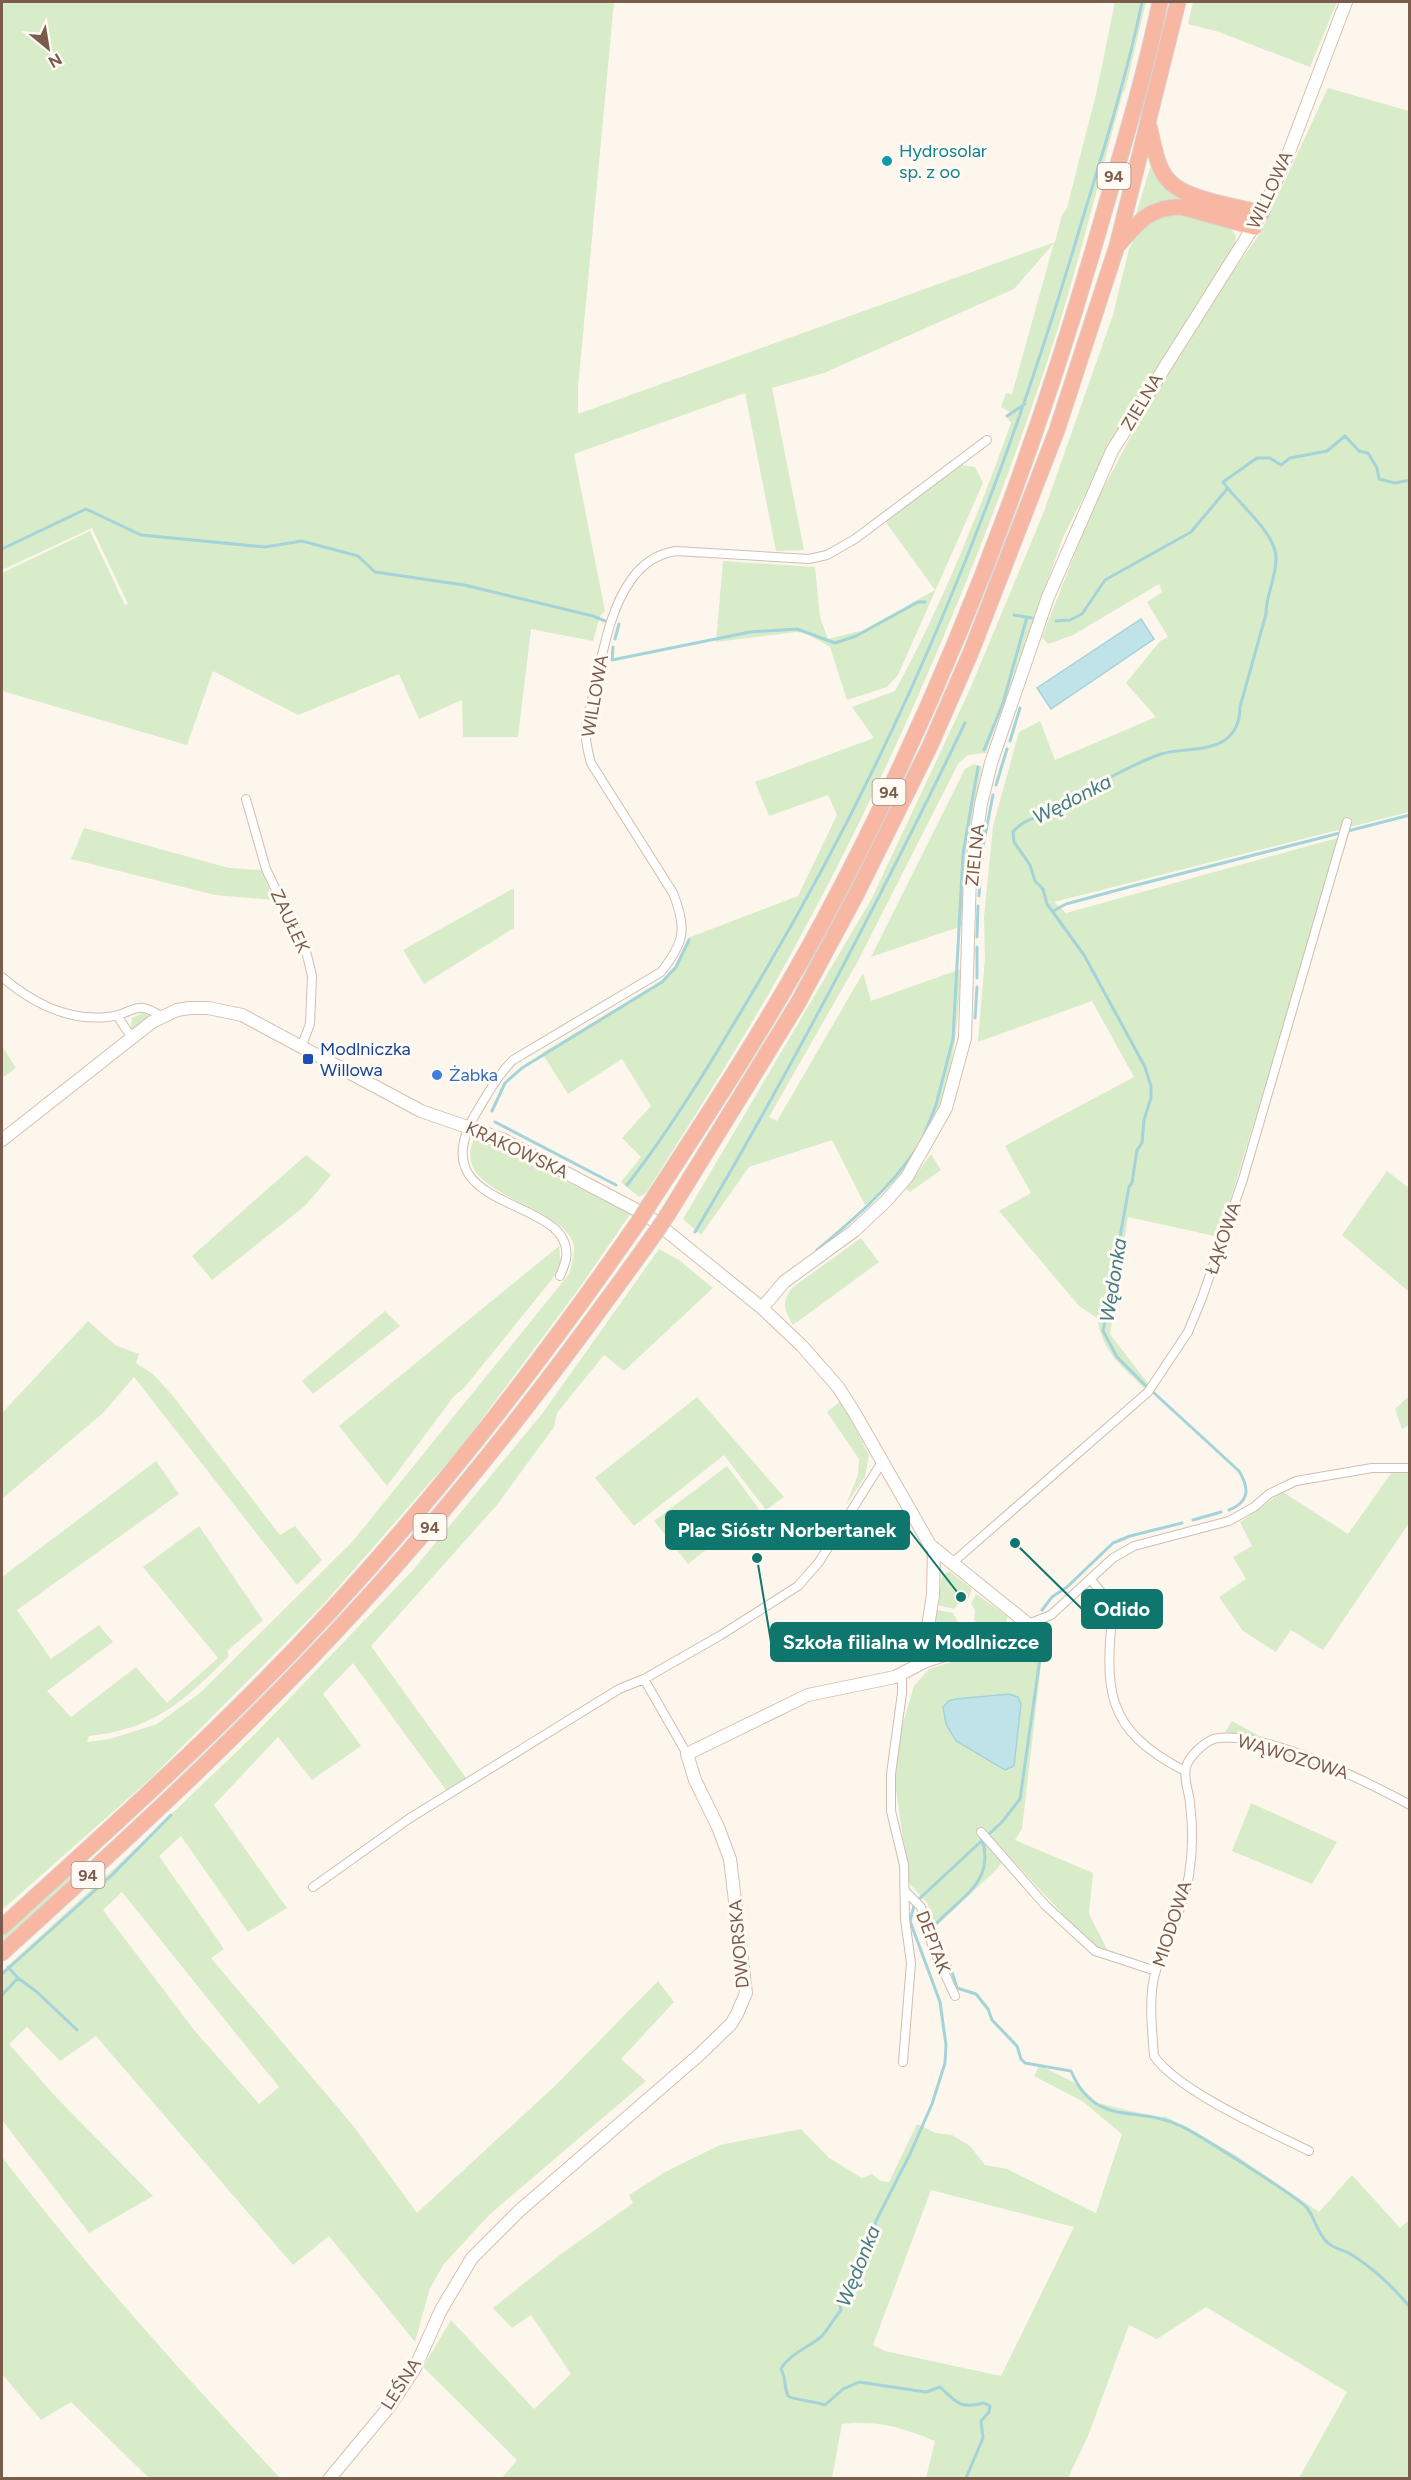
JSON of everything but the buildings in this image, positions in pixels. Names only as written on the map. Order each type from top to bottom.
[{"type":"highway","name":"94","points":[[2,1927],[165,1778],[248,1697],[356,1581],[481,1435],[585,1299],[697,1132],[820,926],[905,758],[978,592],[1065,349],[1134,106],[1160,2]]},
{"type":"highway","name":"94","points":[[2,1953],[173,1797],[275,1696],[432,1525],[533,1401],[656,1232],[798,1003],[856,896],[930,746],[1001,580],[1058,430],[1117,246],[1178,2]]},
{"type":"highway","points":[[1149,123],[1158,161],[1171,182],[1198,196],[1262,213]]},
{"type":"highway","points":[[1117,246],[1146,215],[1171,206],[1254,227]]},
{"type":"street","name":"WILLOWA","points":[[1165,363],[1262,213],[1289,153],[1346,2]]},
{"type":"street","name":"ZIELNA","points":[[762,1308],[784,1282],[854,1231],[886,1201],[907,1177],[946,1108],[965,1038],[970,875],[981,804],[992,763],[1048,597],[1080,519],[1112,451],[1165,363]]},
{"type":"street","name":"WILLOWA","points":[[468,1126],[495,1078],[513,1060],[662,972],[676,953],[683,933],[682,917],[673,893],[591,763],[586,744],[586,728],[605,644],[618,606],[631,580],[648,561],[660,554],[676,550],[809,559],[827,555],[855,539],[987,440]]},
{"type":"street","name":"ZAUŁEK","points":[[246,800],[263,861],[280,904],[307,955],[312,976],[310,1024],[302,1045]]},
{"type":"street","name":"ŁĄKOWA","points":[[951,1564],[1148,1392],[1188,1332],[1206,1288],[1243,1179],[1347,822]]},
{"type":"street","points":[[2,977],[44,1007],[80,1015],[118,1017],[142,1007],[148,1007],[162,1017]]},
{"type":"street","name":"KRAKOWSKA","points":[[2,1140],[162,1017],[177,1010],[190,1008],[224,1010],[242,1015],[302,1045],[421,1111],[502,1139],[635,1207],[671,1233],[762,1308],[802,1346],[838,1388],[934,1549]]},
{"type":"street","points":[[118,1017],[132,1038]]},
{"type":"street","points":[[468,1126],[464,1141],[465,1169],[478,1185],[490,1194],[544,1220],[556,1230],[563,1242],[567,1257],[560,1276]]},
{"type":"street","points":[[313,1887],[410,1818],[619,1689],[644,1679],[721,1635],[809,1576],[882,1462]]},
{"type":"street","points":[[644,1679],[687,1754],[808,1695],[865,1685],[902,1674],[927,1660],[1008,1634],[1051,1615],[1113,1558],[1125,1550],[1229,1521],[1254,1507],[1269,1494],[1296,1481],[1372,1468],[1410,1468]]},
{"type":"street","points":[[934,1549],[1028,1624]]},
{"type":"street","points":[[927,1660],[924,1651],[933,1595],[934,1549]]},
{"type":"street","points":[[1091,1580],[1113,1606],[1108,1657],[1117,1713],[1124,1725],[1145,1747],[1185,1771]]},
{"type":"street","points":[[902,1674],[902,1694],[891,1774],[891,1811],[904,1865],[906,1892],[904,1920],[911,1963],[903,2062]]},
{"type":"street","name":"WĄWOZOWA","points":[[1185,1771],[1188,1760],[1210,1740],[1237,1738],[1347,1773],[1410,1805]]},
{"type":"street","name":"DWORSKA","points":[[459,2280],[472,2258],[490,2238],[692,2062],[731,2024],[737,2014],[746,1993],[730,1859],[722,1836],[695,1780],[687,1754]]},
{"type":"street","name":"MIODOWA","points":[[1185,1771],[1193,1840],[1189,1877],[1176,1924],[1156,1971],[1154,2056],[1162,2068],[1199,2092],[1309,2151]]},
{"type":"street","points":[[981,1832],[1046,1906],[1095,1951],[1156,1971]]},
{"type":"street","name":"DEPTAK","points":[[906,1892],[924,1913],[928,1935],[955,1996]]},
{"type":"street","name":"LEŚNA","points":[[330,2478],[389,2407],[415,2368],[441,2310],[459,2280]]},
{"type":"green space","points":[[2,2],[614,2],[578,388],[578,414],[1055,242],[1062,215],[1067,208],[1097,90],[1115,2],[1146,2],[1125,91],[1062,316],[1010,468],[948,625],[880,779],[805,929],[721,1074],[646,1193],[639,1197],[621,1182],[641,1157],[622,1138],[651,1106],[622,1059],[568,1094],[542,1053],[662,981],[676,966],[688,938],[798,896],[837,815],[828,795],[769,816],[755,782],[874,738],[852,707],[895,691],[958,559],[1011,423],[1006,416],[1010,412],[1001,407],[1006,393],[1012,394],[1054,243],[1014,289],[824,373],[772,388],[804,550],[776,551],[745,393],[574,454],[605,611],[600,616],[593,641],[531,629],[518,737],[463,737],[462,700],[419,719],[399,674],[298,715],[213,671],[187,745],[2,691],[2,573],[90,531],[125,605],[128,604],[92,528],[2,570]]},
{"type":"green space","points":[[1193,2],[1337,2],[1310,67],[1219,32],[1188,24]]},
{"type":"green space","points":[[1328,88],[1409,111],[1409,812],[1054,902],[1066,913],[1341,837],[1219,1237],[1128,1217],[1110,1334],[1149,1385],[1145,1389],[1108,1350],[1097,1318],[1079,1306],[999,1211],[1031,1193],[1005,1146],[1134,1077],[1092,1001],[978,1042],[985,958],[984,917],[993,826],[1019,732],[1040,721],[1055,760],[1156,717],[1126,683],[1160,641],[1168,637],[1147,602],[1162,592],[1159,584],[1073,635],[1048,644],[1042,637],[1093,508],[1131,436],[1197,323],[1261,232]]},
{"type":"green space","points":[[1153,158],[1187,196],[1184,203],[1135,218]]},
{"type":"green space","points":[[1163,213],[1198,215],[1227,223],[1236,236],[1234,247],[1116,435],[1064,535],[986,753],[968,755],[958,764],[858,961],[769,1117],[777,1121],[863,973],[871,1001],[961,969],[950,1069],[942,1100],[930,1131],[914,1158],[892,1183],[865,1205],[832,1140],[749,1167],[701,1235],[683,1219],[872,898],[970,689],[1043,514],[1113,315],[1129,249],[1140,228]]},
{"type":"green space","points":[[961,465],[975,467],[983,483],[898,675],[887,687],[847,700],[830,647],[806,633],[796,632],[716,642],[723,561],[815,567],[820,617],[828,639],[864,630],[935,590],[885,521]]},
{"type":"green space","points":[[974,764],[982,767],[967,843],[962,926],[871,957],[965,769]]},
{"type":"green space","points":[[84,828],[229,868],[262,870],[273,900],[215,895],[71,859]]},
{"type":"green space","points":[[514,888],[514,928],[424,984],[403,950]]},
{"type":"green space","points":[[142,1013],[151,1016],[134,1030],[131,1028],[132,1018]]},
{"type":"green space","points":[[2,1046],[16,1068],[2,1078]]},
{"type":"green space","points":[[475,1137],[631,1213],[580,1287],[461,1447],[320,1608],[150,1779],[2,1910],[2,1577],[156,1461],[179,1494],[17,1610],[51,1659],[99,1625],[113,1642],[47,1691],[71,1717],[136,1667],[167,1703],[218,1658],[143,1567],[199,1526],[263,1620],[227,1651],[229,1656],[197,1686],[167,1710],[132,1727],[89,1736],[87,1742],[110,1739],[157,1724],[200,1693],[352,1542],[570,1273],[574,1246],[566,1231],[551,1219],[491,1186],[477,1173],[470,1157]]},
{"type":"green space","points":[[931,1154],[941,1170],[910,1192],[906,1189]]},
{"type":"green space","points":[[306,1155],[331,1175],[306,1205],[212,1280],[192,1256]]},
{"type":"green space","points":[[1387,1171],[1409,1188],[1408,1291],[1342,1235]]},
{"type":"green space","points":[[861,1238],[879,1262],[793,1325],[785,1306],[786,1298],[792,1288]]},
{"type":"green space","points":[[559,1246],[561,1264],[553,1278],[464,1388],[454,1396],[387,1486],[339,1426]]},
{"type":"green space","points":[[659,1249],[679,1260],[713,1288],[624,1371],[604,1355],[557,1413],[554,1427],[496,1506],[371,1646],[466,1778],[446,1790],[353,1663],[323,1694],[361,1746],[312,1780],[278,1737],[214,1805],[287,1908],[248,1932],[181,1836],[159,1856],[224,1949],[211,1958],[355,2128],[417,2213],[556,2085],[658,1981],[674,2002],[621,2059],[646,2081],[489,2215],[444,2264],[430,2288],[415,2342],[329,2236],[293,2265],[96,2036],[60,2061],[27,2027],[9,2044],[54,2095],[153,2196],[89,2233],[2,2120],[2,1971],[117,1866],[252,1737],[413,1570],[542,1414]],"holes":[[[122,1892],[279,2087],[259,2104],[194,2030],[103,1910]]]},
{"type":"green space","points":[[385,1311],[400,1326],[313,1394],[302,1381]]},
{"type":"green space","points":[[88,1321],[115,1345],[139,1354],[136,1363],[153,1374],[173,1396],[280,1535],[295,1526],[322,1560],[297,1585],[134,1377],[104,1412],[2,1499],[2,1413]]},
{"type":"green space","points":[[1409,1396],[1409,1425],[1402,1429],[1395,1409]]},
{"type":"green space","points":[[697,1397],[784,1497],[766,1510],[724,1455],[634,1526],[595,1478]]},
{"type":"green space","points":[[841,1401],[869,1455],[865,1477],[846,1505],[858,1475],[859,1459],[827,1412]]},
{"type":"green space","points":[[727,1466],[759,1509],[688,1564],[654,1521]]},
{"type":"green space","points":[[1392,1472],[1409,1473],[1409,1523],[1323,1650],[1291,1630],[1276,1652],[1243,1631],[1219,1597],[1246,1579],[1233,1557],[1252,1546],[1240,1522],[1283,1492],[1348,1534]]},
{"type":"green space","points":[[949,1571],[972,1589],[967,1602],[959,1603],[954,1609],[938,1605],[942,1576]]},
{"type":"green space","points":[[976,1594],[1007,1616],[1006,1627],[984,1634],[974,1620],[975,1610],[971,1604]]},
{"type":"green space","points":[[937,1610],[953,1613],[958,1622],[969,1623],[978,1636],[935,1648],[932,1640]]},
{"type":"green space","points":[[1045,1630],[1022,1829],[1015,1840],[1093,1873],[1089,1914],[1108,1951],[1095,1949],[1007,1854],[997,1869],[931,1931],[928,1904],[909,1883],[895,1782],[901,1730],[914,1686],[929,1669],[1025,1639],[1034,1631]]},
{"type":"green space","points":[[1232,1721],[1269,1741],[1225,1732]]},
{"type":"green space","points":[[1251,1803],[1337,1842],[1312,1884],[1232,1851]]},
{"type":"green space","points":[[88,1859],[91,1864],[2,1944],[2,1937]]},
{"type":"green space","points":[[1039,2065],[1077,2084],[1098,2103],[1161,2118],[1165,2116],[1237,2156],[1319,2212],[1352,2175],[1400,2228],[1409,2220],[1409,2478],[1299,2478],[1347,2392],[1206,2307],[1157,2339],[1129,2325],[1088,2436],[1068,2478],[926,2478],[935,2441],[901,2428],[855,2423],[842,2424],[832,2478],[502,2478],[517,2460],[423,2367],[451,2320],[534,2409],[571,2374],[531,2315],[512,2328],[493,2308],[561,2254],[633,2203],[629,2195],[665,2172],[720,2145],[801,2129],[829,2158],[862,2178],[872,2174],[881,2181],[889,2182],[917,2124],[936,2133],[952,2135],[970,2146],[985,2165],[1007,2169],[1096,2213],[1122,2134],[1082,2101],[1034,2076]],"holes":[[[931,2190],[1074,2227],[1001,2376],[885,2351],[873,2345]]]},
{"type":"green space","points":[[2,2157],[68,2240],[137,2320],[280,2478],[149,2478],[71,2402],[41,2420],[2,2374]]},
{"type":"water","points":[[1141,619],[1154,639],[1051,709],[1037,688]]},
{"type":"water","points":[[1009,1694],[1018,1697],[1021,1704],[1014,1766],[1005,1770],[956,1741],[946,1724],[943,1707],[949,1701],[956,1699]]},
{"type":"waterway","points":[[627,1185],[699,1080],[765,971],[815,883],[904,704],[982,520],[1016,426],[1048,331],[1113,119],[1142,2]]},
{"type":"waterway","points":[[1007,416],[1025,404]]},
{"type":"waterway","name":"Wędonka","points":[[1146,1386],[1117,1357],[1103,1331],[1129,1187],[1132,1183],[1137,1150],[1142,1143],[1144,1120],[1151,1098],[1151,1086],[1145,1067],[1084,955],[1047,904],[1043,889],[1035,881],[1030,865],[1014,842],[1013,832],[1023,823],[1134,765],[1161,754],[1218,744],[1229,737],[1235,729],[1266,614],[1276,559],[1275,549],[1270,539],[1223,482],[1257,458],[1270,458],[1281,465],[1290,458],[1327,451],[1345,436],[1359,451],[1368,453],[1377,468],[1379,479],[1395,483],[1410,480]]},
{"type":"waterway","points":[[1056,621],[1070,620],[1082,614],[1105,580],[1191,532],[1228,488]]},
{"type":"waterway","points":[[2,549],[86,509],[141,535],[265,547],[302,541],[358,556],[375,572],[464,585],[593,616],[605,621]]},
{"type":"waterway","points":[[613,647],[612,660],[750,632],[797,629],[835,643],[856,636],[918,602],[925,602]]},
{"type":"waterway","points":[[1014,615],[1032,618]]},
{"type":"waterway","points":[[984,750],[1003,703],[1027,617]]},
{"type":"waterway","points":[[615,639],[619,624]]},
{"type":"waterway","points":[[1010,741],[1020,708]]},
{"type":"waterway","points":[[695,1232],[767,1107],[835,981],[965,723]]},
{"type":"waterway","points":[[996,785],[1007,749]]},
{"type":"waterway","points":[[922,1140],[936,1105],[953,1039],[963,854],[978,767]]},
{"type":"waterway","points":[[981,856],[993,795]]},
{"type":"waterway","points":[[1348,831],[1410,815]]},
{"type":"waterway","points":[[1053,911],[1066,904],[1340,833]]},
{"type":"waterway","points":[[979,896],[981,865]]},
{"type":"waterway","points":[[977,937],[978,906]]},
{"type":"waterway","points":[[492,1111],[505,1083],[522,1068],[662,982],[676,967],[689,940]]},
{"type":"waterway","points":[[977,947],[977,978]]},
{"type":"waterway","points":[[975,1018],[977,987]]},
{"type":"waterway","points":[[495,1122],[616,1185]]},
{"type":"waterway","points":[[817,1250],[882,1191],[915,1151]]},
{"type":"waterway","name":"Wędonka","points":[[1153,1392],[1239,1471],[1245,1484],[1246,1494],[1241,1503],[1229,1510]]},
{"type":"waterway","points":[[1193,1520],[1221,1512]]},
{"type":"waterway","name":"Wędonka","points":[[1042,1610],[1052,1597],[1067,1587],[1113,1543],[1130,1536],[1182,1523]]},
{"type":"waterway","name":"Wędonka","points":[[1042,1644],[1045,1626]]},
{"type":"waterway","name":"Wędonka","points":[[919,1899],[1002,1822],[1020,1799],[1041,1651]]},
{"type":"waterway","points":[[2,1974],[112,1875],[171,1815]]},
{"type":"waterway","points":[[940,1944],[932,1928],[963,1899],[979,1879],[984,1868],[985,1855],[982,1839]]},
{"type":"waterway","name":"Wędonka","points":[[914,1906],[910,1921],[940,2002],[946,2045],[945,2063],[932,2104],[876,2221],[873,2236],[863,2255],[861,2268],[839,2302],[841,2310],[821,2337],[794,2355],[781,2369],[788,2396],[825,2405],[843,2389],[859,2382],[926,2392],[940,2387],[964,2405],[984,2403],[990,2406],[989,2412],[981,2421],[983,2438],[966,2478]]},
{"type":"waterway","points":[[949,1962],[957,1988],[976,1994],[988,2009],[992,2020],[1017,2046],[1021,2059],[1025,2063],[1071,2071],[1081,2089],[1092,2101],[1105,2108],[1148,2116],[1181,2126],[1226,2152],[1301,2202],[1310,2212],[1321,2235],[1328,2243],[1368,2266],[1410,2307]]},
{"type":"waterway","points":[[2,1995],[18,1978],[8,1967]]},
{"type":"waterway","points":[[18,1978],[37,1992],[77,2030]]},
{"type":"place","name":"Hydrosolar sp. z oo","points":[[887,161]]},
{"type":"place","name":"Modlniczka Willowa","points":[[308,1059]]},
{"type":"place","name":"Żabka","points":[[437,1075]]},
{"type":"place","name":"Odido","points":[[1015,1543]]},
{"type":"place","name":"Szkoła filialna w Modlniczce","points":[[757,1558]]},
{"type":"place","name":"Plac Sióstr Norbertanek","points":[[961,1597]]}]
